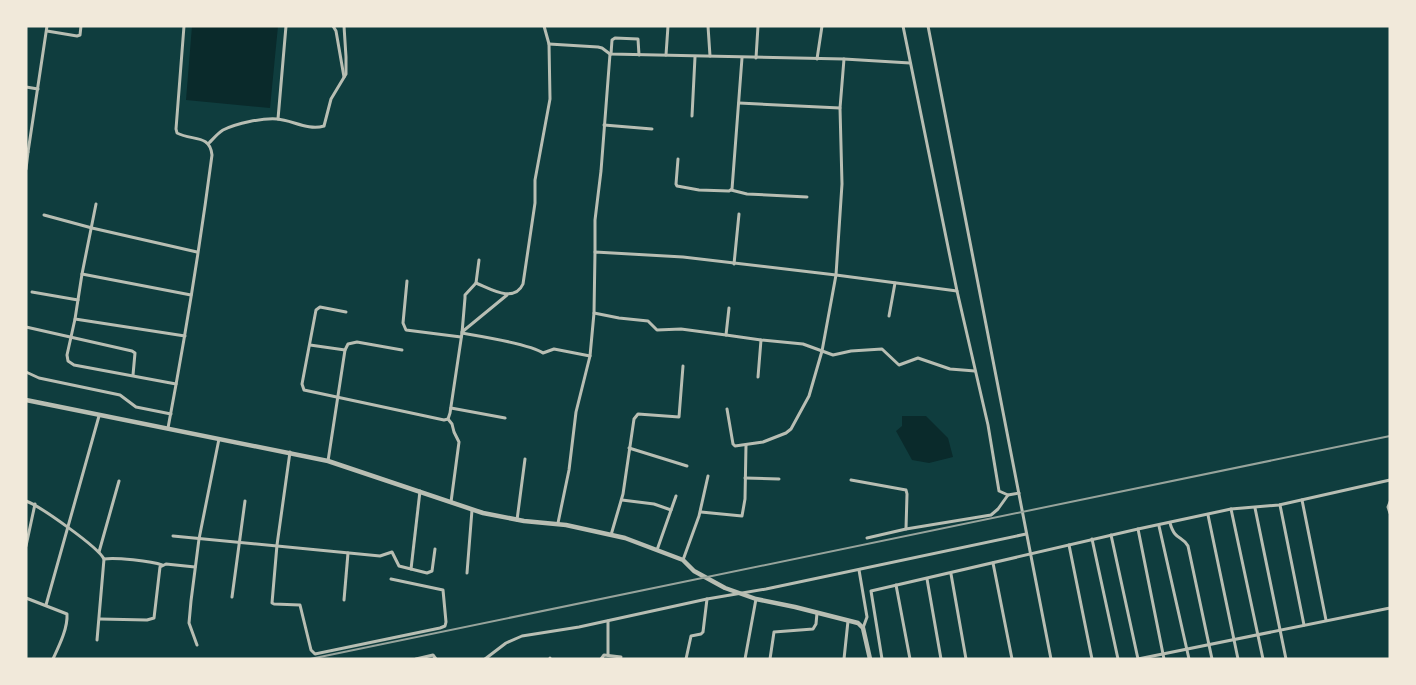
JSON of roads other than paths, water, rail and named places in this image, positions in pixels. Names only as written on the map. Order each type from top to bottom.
[{"type":"street","points":[[26,169],[27,150],[47,29],[78,36],[80,35],[81,26]]},
{"type":"street","points":[[168,429],[203,225],[212,155],[212,148],[208,143],[177,134],[184,26]]},
{"type":"street","points":[[278,119],[286,26]]},
{"type":"street","points":[[332,26],[336,32],[344,78]]},
{"type":"street","points":[[208,143],[222,130],[242,123],[278,119],[294,124],[324,126],[332,99],[346,74],[344,26]]},
{"type":"street","points":[[476,283],[508,294],[512,294],[522,288],[530,245],[535,203],[535,180],[550,99],[549,44],[544,26]]},
{"type":"street","points":[[666,55],[668,26]]},
{"type":"street","points":[[708,26],[710,56]]},
{"type":"street","points":[[756,58],[758,26]]},
{"type":"street","points":[[817,59],[822,26]]},
{"type":"street","points":[[903,26],[957,291],[988,425],[999,492],[1008,495],[1019,492]]},
{"type":"street","points":[[928,26],[1051,659]]},
{"type":"street","points":[[558,524],[569,470],[576,412],[590,356],[594,313],[595,220],[613,38],[636,38],[639,40],[639,55]]},
{"type":"street","points":[[549,44],[598,47],[610,54],[844,59],[910,63]]},
{"type":"street","points":[[692,116],[695,57]]},
{"type":"street","points":[[731,190],[742,58]]},
{"type":"street","points":[[728,409],[733,444],[738,447],[746,446],[786,434],[791,430],[809,396],[822,351],[836,275],[842,169],[840,108],[844,59]]},
{"type":"street","points":[[26,87],[38,89]]},
{"type":"street","points":[[739,103],[840,108]]},
{"type":"street","points":[[604,125],[652,129]]},
{"type":"street","points":[[678,159],[677,186],[699,190],[731,190],[747,194],[807,197]]},
{"type":"street","points":[[96,204],[67,355],[68,361],[74,365],[176,384]]},
{"type":"street","points":[[734,264],[739,214]]},
{"type":"street","points":[[44,215],[197,252]]},
{"type":"street","points":[[595,252],[683,258],[957,291]]},
{"type":"street","points":[[448,419],[462,335],[464,298],[476,283],[480,260]]},
{"type":"street","points":[[82,274],[191,295]]},
{"type":"street","points":[[407,281],[403,323],[409,332],[462,335],[525,346],[537,349],[543,353],[554,348],[590,356]]},
{"type":"street","points":[[889,316],[895,283]]},
{"type":"street","points":[[32,292],[78,300]]},
{"type":"street","points":[[462,335],[508,294]]},
{"type":"street","points":[[346,312],[318,308],[302,388],[338,398],[444,420],[448,419]]},
{"type":"street","points":[[726,334],[729,308]]},
{"type":"street","points":[[594,313],[648,321],[657,330],[681,329],[803,344],[833,355],[851,351],[882,349],[899,365],[918,358],[950,369],[975,371]]},
{"type":"street","points":[[75,319],[185,336]]},
{"type":"street","points":[[26,327],[132,351],[135,353],[136,358],[133,375]]},
{"type":"street","points":[[758,377],[761,340]]},
{"type":"street","points":[[328,461],[345,350],[348,344],[351,342],[402,350]]},
{"type":"street","points":[[310,345],[345,350]]},
{"type":"street","points":[[611,535],[622,500],[634,418],[638,414],[678,418],[683,366]]},
{"type":"street","points":[[26,372],[39,378],[120,395],[136,407],[171,414]]},
{"type":"street","points":[[26,400],[99,416],[290,452],[328,461],[420,490],[472,509],[517,520],[558,524],[625,538],[683,560],[694,571],[725,588],[756,599],[858,623],[863,628]]},
{"type":"street","points":[[451,408],[505,418]]},
{"type":"street","points":[[46,605],[99,416]]},
{"type":"street","points":[[448,419],[459,442],[451,502]]},
{"type":"street","points":[[197,645],[189,623],[199,539],[219,439]]},
{"type":"street","points":[[701,512],[742,516],[745,499],[746,446]]},
{"type":"street","points":[[629,448],[686,466]]},
{"type":"street","points":[[290,452],[277,545],[272,603],[300,604],[311,650],[315,654],[445,626],[443,590],[392,579]]},
{"type":"street","points":[[517,520],[525,459]]},
{"type":"street","points":[[683,560],[701,512],[708,476]]},
{"type":"street","points":[[745,478],[779,479]]},
{"type":"street","points":[[851,480],[906,490],[906,529]]},
{"type":"street","points":[[882,659],[871,591],[1231,509],[1280,505],[1390,480]]},
{"type":"street","points":[[99,552],[119,481]]},
{"type":"street","points":[[411,569],[420,490]]},
{"type":"street","points":[[867,538],[906,529],[991,515],[1008,495]]},
{"type":"street","points":[[657,550],[676,496]]},
{"type":"street","points":[[622,500],[654,504],[671,510]]},
{"type":"street","points":[[1302,500],[1326,620]]},
{"type":"street","points":[[26,501],[35,504],[68,528],[99,552],[104,559],[97,640]]},
{"type":"street","points":[[232,597],[245,502]]},
{"type":"street","points":[[1390,502],[1388,507],[1390,514]]},
{"type":"street","points":[[26,546],[35,504]]},
{"type":"street","points":[[1280,505],[1304,624]]},
{"type":"street","points":[[1255,508],[1286,659]]},
{"type":"street","points":[[467,573],[472,509]]},
{"type":"street","points":[[1231,509],[1263,659]]},
{"type":"street","points":[[1208,515],[1238,659]]},
{"type":"street","points":[[1170,523],[1174,534],[1184,540],[1188,546],[1212,659]]},
{"type":"street","points":[[1159,526],[1189,659]]},
{"type":"street","points":[[1138,529],[1164,659]]},
{"type":"street","points":[[486,659],[506,643],[522,636],[859,570],[1026,534]]},
{"type":"street","points":[[1111,535],[1138,659],[1390,608]]},
{"type":"street","points":[[172,536],[380,556],[392,552],[399,566],[430,573],[433,568],[435,548]]},
{"type":"street","points":[[1092,540],[1118,659]]},
{"type":"street","points":[[1069,545],[1092,659]]},
{"type":"street","points":[[344,600],[348,553]]},
{"type":"street","points":[[104,559],[112,557],[138,562],[154,562],[162,565],[195,567]]},
{"type":"street","points":[[993,563],[1012,659]]},
{"type":"street","points":[[100,619],[147,620],[154,618],[159,570],[162,565]]},
{"type":"street","points":[[859,570],[867,616],[863,628],[870,659]]},
{"type":"street","points":[[951,574],[966,659]]},
{"type":"street","points":[[927,578],[941,659]]},
{"type":"street","points":[[896,585],[910,659]]},
{"type":"street","points":[[26,598],[65,612],[68,616],[53,659]]},
{"type":"street","points":[[686,659],[691,636],[703,632],[707,599]]},
{"type":"street","points":[[745,659],[756,599]]},
{"type":"street","points":[[770,659],[774,632],[813,629],[816,624],[817,612]]},
{"type":"street","points":[[608,620],[608,656]]},
{"type":"street","points":[[844,659],[848,621]]},
{"type":"street","points":[[416,659],[433,654],[436,659]]},
{"type":"street","points":[[601,659],[604,655],[621,657]]},
{"type":"water","points":[[192,26],[278,26],[270,108],[186,100]]},
{"type":"water","points":[[902,416],[926,416],[948,438],[953,457],[929,463],[912,460],[896,431],[902,426]]},
{"type":"railway","points":[[310,659],[1390,436]]}]
